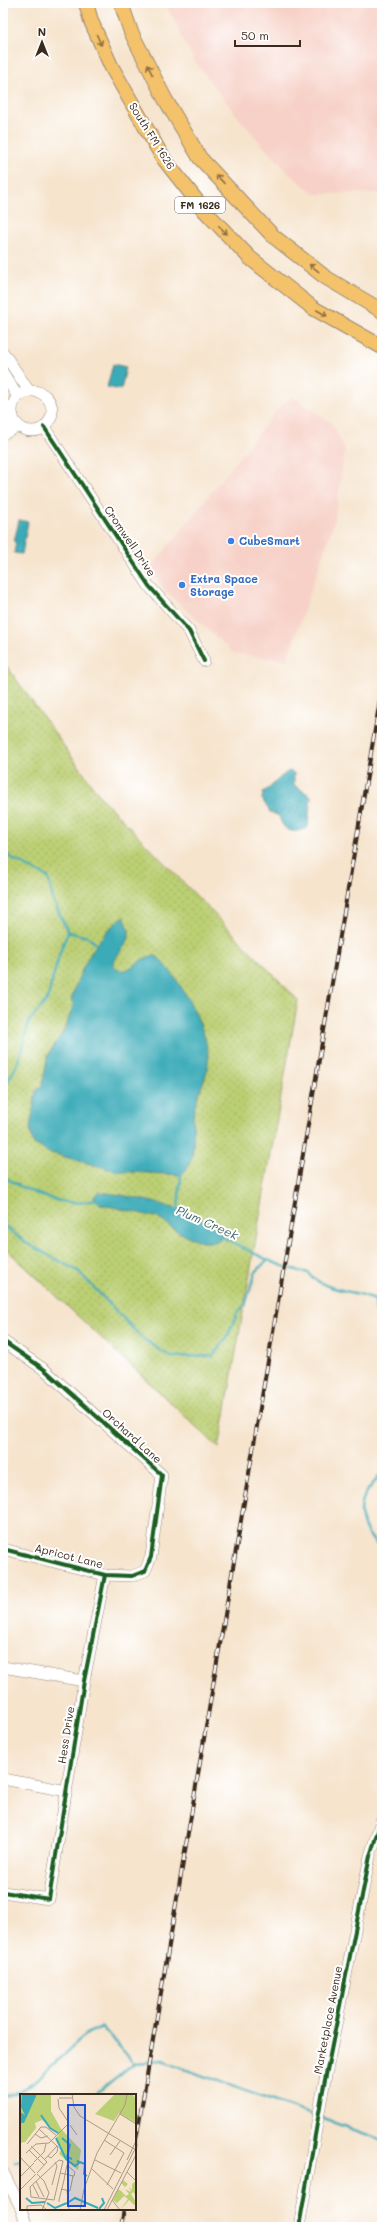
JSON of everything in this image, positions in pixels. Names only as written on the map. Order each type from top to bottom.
[{"type":"main road","name":"South FM 1626","points":[[86,3],[91,21],[118,80],[163,158],[204,210],[250,258],[313,308],[382,347]]},
{"type":"main road","name":"FM 1626","points":[[121,3],[131,32],[165,99],[200,158],[273,236],[325,277],[382,311]]},
{"type":"street","points":[[3,352],[29,392]]},
{"type":"street","points":[[3,372],[18,397]]},
{"type":"street","points":[[3,423],[16,421],[31,431],[44,427],[51,418],[52,406],[45,396],[35,391],[29,392],[18,397],[13,406],[16,421]]},
{"type":"street","points":[[3,434],[16,421]]},
{"type":"street","name":"Cromwell Drive","points":[[44,427],[149,586],[189,631],[204,661]]},
{"type":"street","name":"Orchard Lane","points":[[3,1341],[45,1370],[162,1475],[151,1557],[145,1571],[132,1576]]},
{"type":"street","name":"Apricot Lane","points":[[3,1549],[105,1575],[132,1576]]},
{"type":"street","name":"Hess Drive","points":[[3,1892],[49,1899],[84,1681],[105,1575]]},
{"type":"street","points":[[3,1667],[84,1681]]},
{"type":"street","points":[[3,1779],[67,1790]]},
{"type":"street","name":"Marketplace Avenue","points":[[299,2227],[322,2096],[370,1856],[382,1818]]},
{"type":"street","points":[[3,2172],[20,2206]]},
{"type":"street","points":[[22,2210],[27,2227]]},
{"type":"shaded area","points":[[165,3],[382,3],[382,193],[315,194],[289,174],[241,121],[193,59]]},
{"type":"shaded area","points":[[292,397],[332,423],[345,450],[334,522],[287,660],[235,654],[166,592],[151,568],[282,404]]},
{"type":"green space","points":[[3,661],[102,799],[298,1000],[219,1448],[3,1246]]},
{"type":"water","points":[[113,364],[126,367],[121,390],[107,387]]},
{"type":"water","points":[[19,520],[28,522],[22,554],[14,553],[16,542],[14,542]]},
{"type":"water","points":[[289,771],[294,773],[294,785],[311,796],[308,827],[298,831],[286,829],[283,826],[279,816],[270,812],[262,799],[263,792]]},
{"type":"water","points":[[124,916],[129,930],[129,937],[125,946],[114,962],[114,967],[120,970],[125,970],[146,957],[158,957],[184,991],[199,1021],[208,1050],[207,1069],[194,1111],[192,1156],[186,1170],[181,1175],[116,1171],[47,1152],[33,1143],[30,1129],[36,1091],[42,1085],[48,1055],[65,1029],[74,1003],[71,1001],[79,977],[97,943],[114,924]]},
{"type":"water","points":[[98,1192],[147,1200],[186,1212],[203,1219],[216,1227],[223,1236],[216,1242],[202,1242],[180,1233],[156,1217],[100,1204],[94,1198]]},
{"type":"waterway","name":"Plum Creek","points":[[3,851],[13,859],[48,877],[53,900],[68,932],[60,952],[47,1000],[29,1021],[18,1063],[3,1090]]},
{"type":"waterway","points":[[68,932],[88,937],[96,944]]},
{"type":"waterway","points":[[178,1209],[181,1175]]},
{"type":"waterway","name":"Plum Creek","points":[[3,1176],[21,1187],[42,1196],[64,1202],[75,1203],[96,1199]]},
{"type":"waterway","points":[[3,1225],[28,1244],[78,1271],[143,1339],[171,1357],[213,1356],[227,1337],[238,1312],[245,1306],[255,1273],[267,1260]]},
{"type":"waterway","name":"Plum Creek","points":[[220,1236],[274,1263],[297,1271],[309,1273],[322,1284],[375,1299],[376,1310],[382,1328]]},
{"type":"waterway","name":"Plum Creek","points":[[382,1472],[365,1495],[361,1510],[367,1531],[371,1538],[382,1548]]},
{"type":"waterway","points":[[3,2096],[13,2094],[36,2080],[78,2041],[94,2030],[102,2027],[134,2063]]},
{"type":"waterway","points":[[95,2094],[134,2063],[162,2061],[315,2116]]},
{"type":"waterway","points":[[321,2118],[382,2140]]},
{"type":"waterway","points":[[15,2162],[20,2160]]},
{"type":"railway","points":[[136,2140],[382,688]]},
{"type":"railway","points":[[121,2227],[124,2210]]},
{"type":"cycle path","points":[[44,427],[149,586],[189,631],[204,661]]},
{"type":"cycle path","points":[[3,1341],[45,1370],[162,1475],[151,1557],[145,1571],[132,1576],[105,1575],[3,1549]]},
{"type":"cycle path","points":[[3,1892],[49,1899],[84,1681],[105,1575]]},
{"type":"cycle path","points":[[299,2227],[322,2095],[370,1856],[382,1818]]},
{"type":"place","name":"CubeSmart","points":[[231,541]]},
{"type":"place","name":"Extra Space Storage","points":[[182,585]]}]
